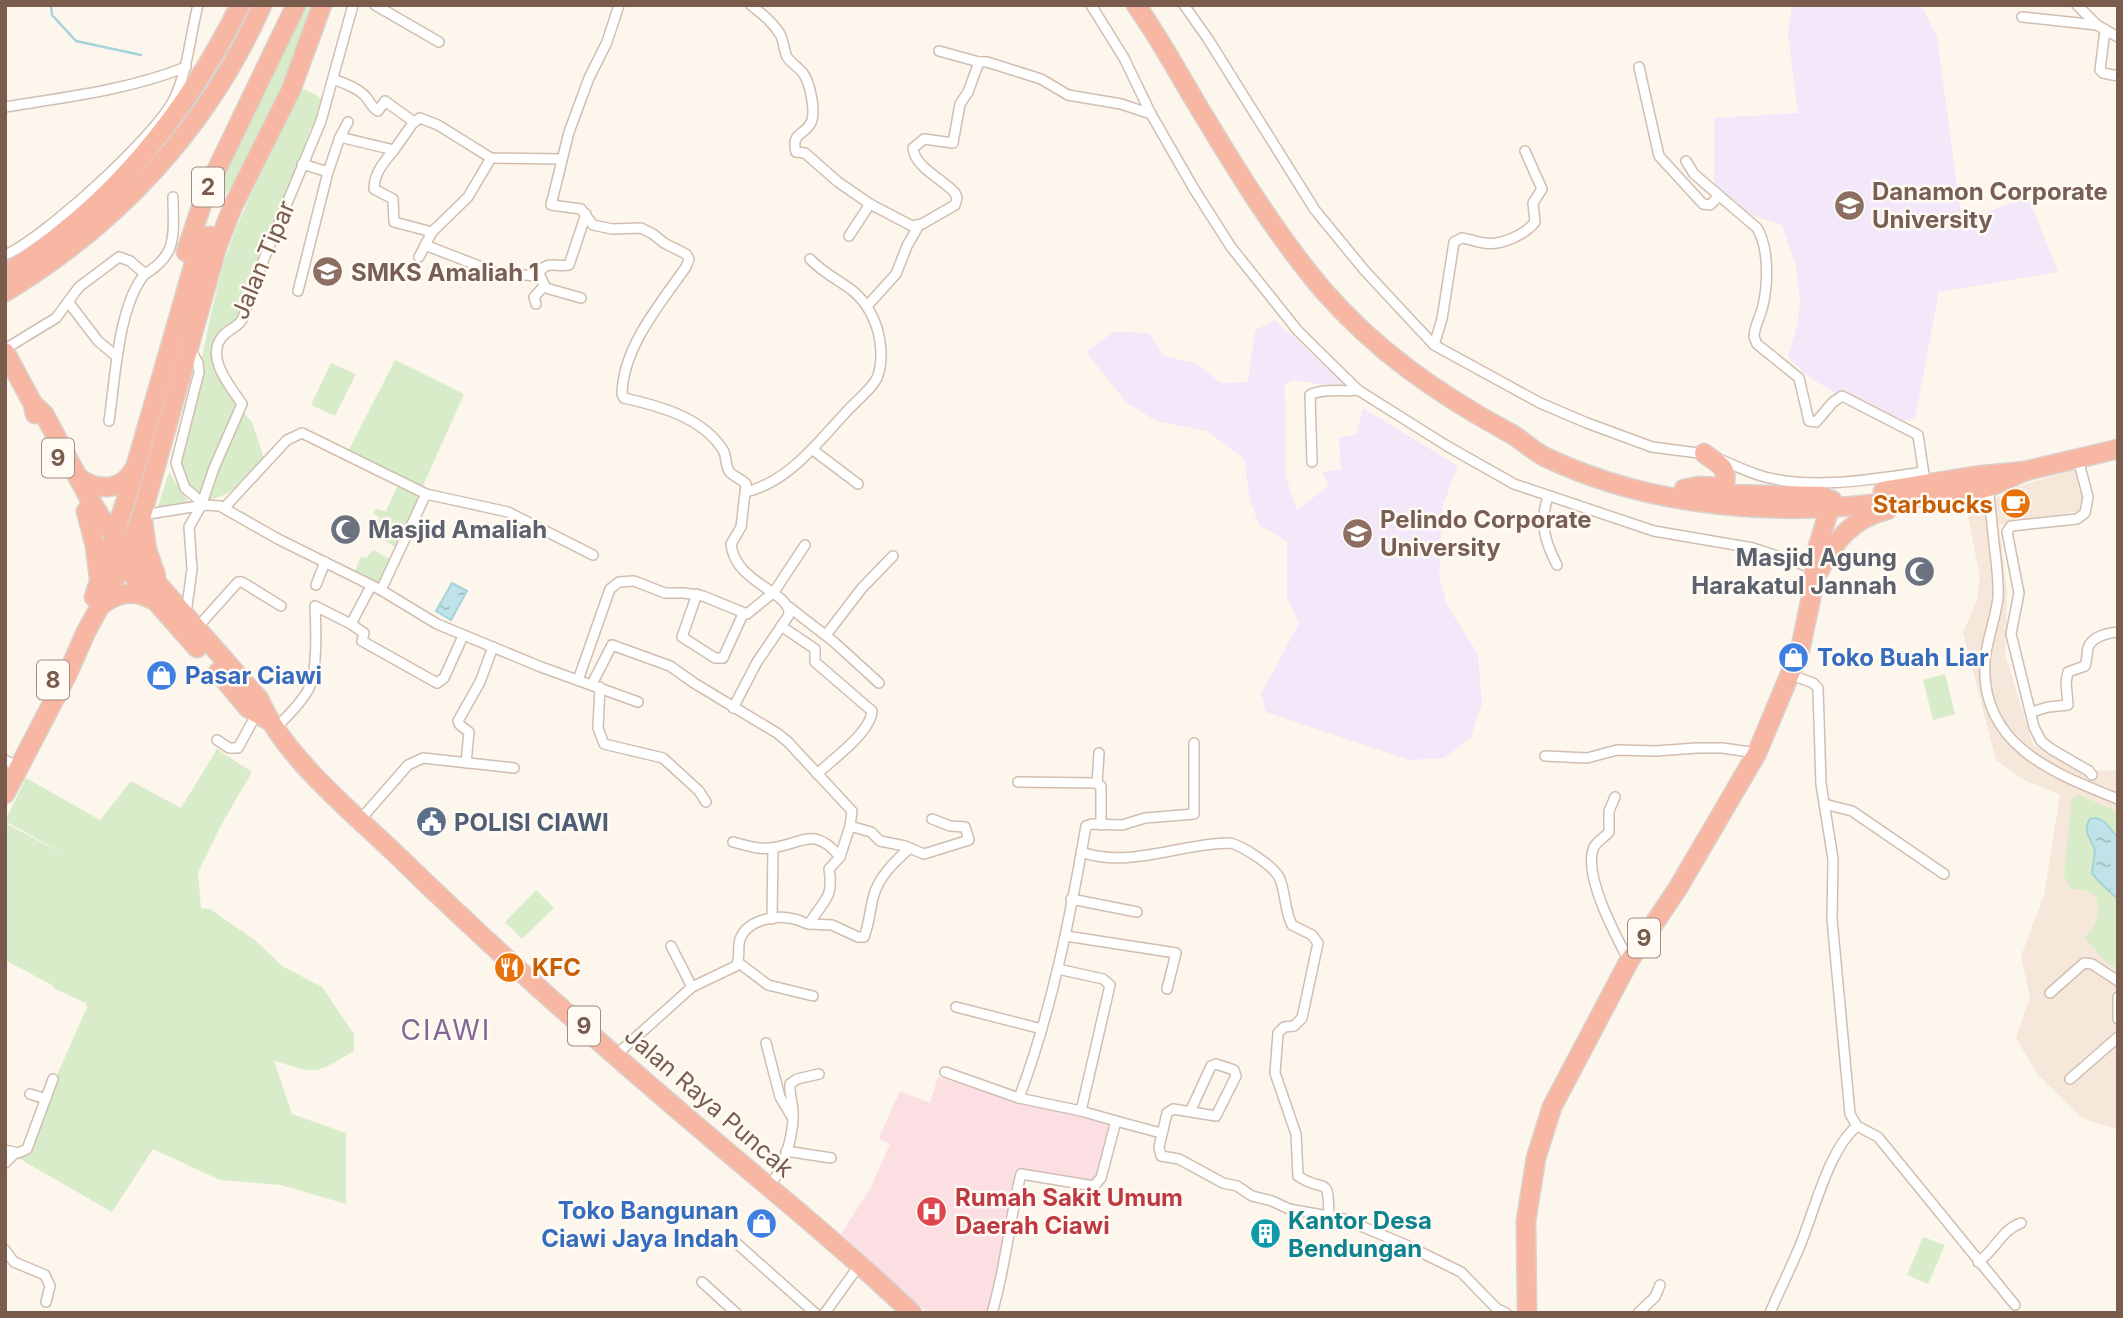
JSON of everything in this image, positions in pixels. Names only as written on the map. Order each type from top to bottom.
[{"type":"highway","points":[[5,274],[58,237],[110,192],[152,146],[187,99],[221,43],[240,5]]},
{"type":"highway","name":"2","points":[[5,292],[74,245],[120,207],[165,160],[198,117],[234,61],[262,5]]},
{"type":"highway","name":"2","points":[[160,382],[168,321],[200,208],[225,149],[296,5]]},
{"type":"highway","name":"2","points":[[119,550],[142,515],[217,247],[228,217],[291,90],[322,5]]},
{"type":"highway","points":[[1136,5],[1211,129],[1284,241],[1326,292],[1372,339],[1427,385],[1518,436],[1535,440],[1608,470],[1684,489],[1871,505],[1927,484],[1988,480],[2118,449]]},
{"type":"highway","points":[[200,208],[205,218],[214,222],[228,217]]},
{"type":"highway","name":"2","points":[[119,550],[136,466],[201,240],[205,236],[213,237],[217,247]]},
{"type":"highway","name":"9","points":[[7,356],[86,511],[157,593],[248,708],[266,721]]},
{"type":"highway","name":"9","points":[[33,404],[44,414],[119,550]]},
{"type":"highway","points":[[1518,436],[1528,447],[1548,458],[1630,487],[1722,505],[1797,508],[1831,502]]},
{"type":"highway","points":[[1684,489],[1699,486],[1718,487],[1725,482],[1726,472],[1723,467],[1704,453]]},
{"type":"highway","points":[[78,477],[92,486],[113,487],[127,480],[136,466]]},
{"type":"highway","points":[[1816,573],[1836,542],[1852,526],[1872,514],[1919,503],[1927,484]]},
{"type":"highway","name":"9","points":[[1527,1313],[1526,1221],[1544,1127],[1557,1096],[1629,961],[1678,888],[1757,753],[1800,650],[1831,502]]},
{"type":"highway","points":[[1797,508],[1812,517],[1824,533]]},
{"type":"highway","points":[[86,511],[96,546],[100,585]]},
{"type":"highway","points":[[100,607],[109,599],[124,593],[157,593],[146,550],[142,515]]},
{"type":"highway","name":"8","points":[[7,766],[119,550]]},
{"type":"highway","name":"8","points":[[5,794],[100,607],[119,550]]},
{"type":"highway","name":"9","points":[[157,593],[190,623],[259,699],[266,721]]},
{"type":"highway","name":"Jalan Raya Puncak","points":[[266,721],[300,760],[442,899],[912,1313]]},
{"type":"street","points":[[190,5],[194,23]]},
{"type":"street","points":[[5,255],[28,243],[94,187],[169,108],[186,67],[198,5]]},
{"type":"street","name":"Jalan Tipar","points":[[203,505],[214,468],[242,404],[219,365],[219,343],[243,318],[253,285],[321,121],[353,5]]},
{"type":"street","points":[[375,5],[439,42]]},
{"type":"street","points":[[619,5],[607,42],[589,78],[562,159],[551,206],[574,207],[586,214],[593,226],[612,229],[641,228],[686,254],[689,259],[643,329],[626,369],[622,394],[624,398],[666,408],[693,423],[723,450],[729,471],[745,482],[741,527],[731,544],[736,562],[746,575],[763,588],[774,592],[879,683]]},
{"type":"street","points":[[751,5],[773,24],[788,59],[805,78],[811,100],[812,120],[809,127],[796,138],[796,152],[805,153],[870,204],[907,224],[919,225]]},
{"type":"street","points":[[1091,5],[1124,58],[1151,114],[1231,247],[1298,331],[1358,390],[1514,484],[1654,531],[1753,548],[1816,573]]},
{"type":"street","points":[[1184,5],[1314,210],[1365,271],[1434,345],[1540,403],[1645,445],[1704,453],[1758,475],[1787,480],[1821,482],[1884,478],[1927,484],[1918,435],[1846,398],[1839,397],[1816,422],[1809,421],[1799,378],[1757,344],[1754,337],[1765,295],[1765,263],[1761,235],[1757,228],[1694,174],[1686,161]]},
{"type":"street","points":[[2077,5],[2101,28],[2118,37]]},
{"type":"street","points":[[2022,17],[2101,28]]},
{"type":"street","points":[[2101,28],[2100,70],[2118,76]]},
{"type":"street","points":[[939,51],[1041,79],[1072,97],[1121,104],[1151,114]]},
{"type":"street","points":[[867,306],[894,278],[906,246],[919,225],[955,205],[957,198],[948,185],[923,166],[914,155],[913,148],[925,139],[953,143],[960,104],[968,92],[979,62]]},
{"type":"street","points":[[5,107],[109,89],[154,79],[186,67]]},
{"type":"street","points":[[1639,67],[1659,156],[1703,204],[1710,205],[1719,196]]},
{"type":"street","points":[[333,79],[344,82],[362,94],[378,111],[385,101],[414,122]]},
{"type":"street","points":[[432,232],[394,222],[393,199],[374,190],[374,180],[380,166],[420,118],[438,125],[491,158],[562,159]]},
{"type":"street","points":[[298,291],[328,172],[348,122]]},
{"type":"street","points":[[340,137],[394,150]]},
{"type":"street","points":[[1434,345],[1442,320],[1454,242],[1462,238],[1497,243],[1521,234],[1535,222],[1533,203],[1542,189],[1525,151]]},
{"type":"street","points":[[419,257],[432,232],[468,197],[491,158]]},
{"type":"street","points":[[302,164],[328,172]]},
{"type":"street","points":[[109,421],[117,357],[133,290],[145,274],[166,259],[171,247],[173,197]]},
{"type":"street","points":[[849,236],[870,204]]},
{"type":"street","points":[[581,298],[555,292],[544,286],[539,276],[540,270],[547,266],[569,265],[586,214]]},
{"type":"street","points":[[425,245],[497,273],[539,276]]},
{"type":"street","points":[[7,356],[46,326],[69,303],[79,287],[119,257],[130,261],[145,274]]},
{"type":"street","points":[[746,492],[769,484],[813,450],[878,376],[880,337],[867,306],[849,286],[827,275],[810,259]]},
{"type":"street","points":[[536,304],[534,297],[544,286]]},
{"type":"street","points":[[69,303],[98,341],[117,357]]},
{"type":"street","points":[[189,345],[198,363],[199,372],[176,454],[176,463],[184,486],[203,505]]},
{"type":"street","points":[[1312,462],[1310,394],[1318,391],[1339,393],[1358,390]]},
{"type":"street","points":[[224,508],[287,440],[299,433],[426,494],[508,512],[593,555]]},
{"type":"street","points":[[813,450],[858,484]]},
{"type":"street","points":[[2078,459],[2088,497],[2085,513],[2077,519],[2011,527],[2007,532],[2019,598],[2011,634],[2034,727],[2044,743],[2092,775]]},
{"type":"street","points":[[1988,480],[1998,594],[1985,661],[1986,685],[1993,711],[2010,738],[2032,758],[2069,779],[2118,800]]},
{"type":"street","points":[[381,590],[426,494]]},
{"type":"street","points":[[1548,496],[1543,514],[1544,534],[1557,565]]},
{"type":"street","points":[[190,623],[192,569],[188,532],[193,518],[203,505]]},
{"type":"street","points":[[142,515],[203,505],[224,508],[278,539],[381,590],[437,624],[638,702]]},
{"type":"street","points":[[578,680],[610,589],[618,582],[634,581],[667,594],[697,594],[743,614],[751,611],[774,592],[805,545]]},
{"type":"street","points":[[826,635],[862,589],[893,556]]},
{"type":"street","points":[[316,585],[325,562]]},
{"type":"street","points":[[190,623],[238,582],[281,606]]},
{"type":"street","points":[[351,624],[371,586]]},
{"type":"street","points":[[697,594],[682,637],[715,659],[723,658],[743,614]]},
{"type":"street","points":[[217,740],[229,748],[237,748],[266,721],[303,698],[311,685],[315,606],[364,633],[362,641],[437,683],[444,678],[463,636]]},
{"type":"street","points":[[733,708],[757,662],[789,615],[789,607]]},
{"type":"street","points":[[781,626],[816,649],[814,661],[872,711],[872,717],[855,739],[817,774]]},
{"type":"street","points":[[2032,712],[2068,705],[2068,672],[2085,666],[2088,647],[2094,640],[2118,632]]},
{"type":"street","points":[[594,637],[606,643]]},
{"type":"street","points":[[706,802],[699,791],[663,758],[604,744],[598,728],[596,686],[612,645],[670,666],[733,708],[777,733],[798,751],[852,811],[850,826],[839,857],[829,869],[832,886],[829,896],[809,924]]},
{"type":"street","points":[[466,763],[469,732],[458,721],[480,682],[493,647]]},
{"type":"street","points":[[1789,674],[1813,683],[1818,688],[1819,752],[1833,859],[1832,919],[1849,1110],[1857,1126],[1878,1137],[2015,1305]]},
{"type":"street","points":[[1019,1098],[1042,1030],[1058,969],[1087,824],[1122,825],[1145,818],[1194,814],[1194,743]]},
{"type":"street","points":[[1545,756],[1581,758],[1617,750],[1697,748],[1757,753]]},
{"type":"street","points":[[1097,783],[1099,753]]},
{"type":"street","points":[[360,820],[413,762],[428,757],[514,768]]},
{"type":"street","points":[[1018,782],[1097,783],[1101,786],[1101,825]]},
{"type":"street","points":[[1615,797],[1609,811],[1609,832],[1594,847],[1591,871],[1606,914],[1629,961]]},
{"type":"street","points":[[1824,804],[1852,811],[1944,874]]},
{"type":"street","points":[[850,826],[871,832],[880,841],[928,854],[969,840],[965,827],[950,826],[932,820]]},
{"type":"street","points":[[733,842],[773,848],[797,840],[816,839],[829,844],[839,857]]},
{"type":"street","points":[[1081,852],[1095,857],[1120,857],[1230,843],[1239,845],[1279,877],[1292,925],[1312,935],[1318,943],[1302,1018],[1294,1026],[1283,1027],[1278,1033],[1275,1073],[1296,1134],[1298,1176],[1306,1182],[1329,1190],[1329,1216]]},
{"type":"street","points":[[772,919],[773,848]]},
{"type":"street","points":[[739,963],[739,944],[744,931],[759,922],[772,919],[790,918],[809,924],[832,925],[858,937],[864,937],[879,883],[893,863],[910,848]]},
{"type":"street","points":[[1071,899],[1137,912]]},
{"type":"street","points":[[1066,936],[1175,953],[1167,989]]},
{"type":"street","points":[[671,946],[692,987]]},
{"type":"street","points":[[616,1055],[692,987],[727,972],[739,963]]},
{"type":"street","points":[[739,963],[768,985],[813,996]]},
{"type":"street","points":[[2050,993],[2084,964],[2092,964],[2118,981]]},
{"type":"street","points":[[1058,969],[1103,979],[1110,985],[1081,1111]]},
{"type":"street","points":[[2118,997],[2118,1019]]},
{"type":"street","points":[[956,1007],[1042,1030]]},
{"type":"street","points":[[2070,1079],[2118,1037]]},
{"type":"street","points":[[766,1043],[780,1097],[793,1118]]},
{"type":"street","points":[[1190,1112],[1211,1066],[1216,1064],[1236,1072],[1218,1114],[1211,1117],[1169,1111],[1161,1133],[1158,1152],[1161,1156],[1179,1159],[1223,1183],[1237,1186],[1252,1196],[1289,1209],[1349,1220],[1455,1269],[1466,1276],[1496,1308],[1506,1313]]},
{"type":"street","points":[[945,1072],[1019,1098],[1081,1111],[1161,1133]]},
{"type":"street","points":[[769,1187],[780,1171],[793,1118],[790,1084],[797,1079],[819,1074]]},
{"type":"street","points":[[5,1163],[10,1152],[21,1153],[28,1147],[53,1079]]},
{"type":"street","points":[[30,1094],[46,1099]]},
{"type":"street","points":[[992,1313],[1002,1278],[1010,1215],[1021,1174],[1090,1187],[1097,1185],[1116,1121]]},
{"type":"street","points":[[1770,1313],[1835,1155],[1847,1135],[1857,1126]]},
{"type":"street","points":[[786,1151],[831,1158]]},
{"type":"street","points":[[1978,1262],[1990,1253],[2008,1229],[2021,1223]]},
{"type":"street","points":[[734,1241],[815,1313]]},
{"type":"street","points":[[5,1250],[14,1262],[46,1275],[50,1286],[46,1302]]},
{"type":"street","points":[[825,1313],[860,1265]]},
{"type":"street","points":[[702,1282],[736,1313]]},
{"type":"street","points":[[1638,1313],[1656,1297],[1660,1285]]},
{"type":"shaded area","name":"Danamon Corporate University","points":[[1792,5],[1895,5],[1923,8],[1937,37],[1962,222],[2028,196],[2058,272],[1939,292],[1915,419],[1890,422],[1872,416],[1809,377],[1788,357],[1800,304],[1796,267],[1782,225],[1752,215],[1714,185],[1714,118],[1798,113],[1788,33]]},
{"type":"shaded area","name":"Pelindo Corporate University","points":[[1275,320],[1350,389],[1294,380],[1285,384],[1286,477],[1297,510],[1328,486],[1323,472],[1341,469],[1339,438],[1357,434],[1363,408],[1458,466],[1443,505],[1439,576],[1447,605],[1478,654],[1482,703],[1471,737],[1444,758],[1409,760],[1266,712],[1261,694],[1299,623],[1287,598],[1287,541],[1259,525],[1250,500],[1244,459],[1207,431],[1156,421],[1126,402],[1086,352],[1114,332],[1149,333],[1164,356],[1195,363],[1221,383],[1248,382],[1255,330]]},
{"type":"shaded area","points":[[2077,469],[2086,498],[2081,511],[1999,525],[2007,593],[2005,654],[2033,745],[2084,771],[2118,770],[2118,1130],[2082,1118],[2037,1074],[2016,1038],[2030,997],[2021,956],[2044,895],[2060,795],[2024,780],[1996,760],[1963,633],[1977,599],[1980,578],[1966,507],[2001,496],[2016,487]]},
{"type":"shaded area","name":"Rumah Sakit Umum Daerah Ciawi","points":[[938,1077],[1032,1107],[1056,1109],[1108,1121],[1110,1127],[1099,1179],[1096,1182],[1018,1175],[994,1294],[986,1313],[928,1313],[841,1234],[870,1189],[890,1144],[879,1138],[900,1091],[930,1103]]},
{"type":"green space","points":[[304,5],[316,5],[272,114],[241,174],[226,194],[212,203],[210,201]]},
{"type":"green space","points":[[301,88],[324,102],[320,117],[310,129],[298,168],[235,322],[223,330],[214,341],[212,348],[215,366],[238,408],[199,497],[184,478],[182,453],[218,283],[233,237]]},
{"type":"green space","points":[[395,360],[464,394],[422,488],[349,450]]},
{"type":"green space","points":[[331,363],[356,374],[335,416],[311,405]]},
{"type":"green space","points":[[243,412],[252,422],[264,458],[231,491],[205,501]]},
{"type":"green space","points":[[169,472],[189,503],[157,509]]},
{"type":"green space","points":[[398,485],[419,499],[397,548],[376,536],[380,528],[376,525],[380,518],[373,513],[376,509],[386,511]]},
{"type":"green space","points":[[373,550],[392,560],[382,580],[376,583],[355,571],[361,557],[366,558]]},
{"type":"green space","points":[[1945,674],[1955,714],[1933,720],[1923,680]]},
{"type":"green space","points":[[217,749],[252,772],[220,827],[198,873],[201,908],[210,909],[256,941],[282,966],[322,987],[354,1034],[354,1051],[323,1068],[308,1070],[274,1061],[292,1114],[346,1133],[346,1204],[281,1185],[220,1180],[153,1149],[112,1212],[20,1159],[87,1007],[86,1003],[55,989],[5,960],[5,823],[73,859],[5,821],[26,778],[100,820],[131,781],[181,808]]},
{"type":"green space","points":[[2079,795],[2118,812],[2118,969],[2106,962],[2085,938],[2097,919],[2096,896],[2087,890],[2070,889],[2064,876],[2072,798]]},
{"type":"green space","points":[[536,890],[554,908],[522,939],[505,922]]},
{"type":"green space","points":[[1923,1237],[1945,1245],[1928,1284],[1907,1275]]},
{"type":"water","points":[[452,583],[467,591],[451,620],[436,611]]},
{"type":"water","points":[[2095,818],[2106,823],[2118,837],[2118,898],[2092,873],[2095,850],[2087,828],[2090,819]]},
{"type":"waterway","points":[[51,5],[52,15],[76,41],[141,55]]},
{"type":"place","name":"Danamon Corporate University","points":[[1849,205]]},
{"type":"place","name":"SMKS Amaliah 1","points":[[328,272]]},
{"type":"place","name":"Starbucks","points":[[2016,504]]},
{"type":"place","name":"Masjid Amaliah","points":[[345,529]]},
{"type":"place","name":"Pelindo Corporate University","points":[[1357,533]]},
{"type":"place","name":"Masjid Agung Harakatul Jannah","points":[[1920,571]]},
{"type":"place","name":"Toko Buah Liar","points":[[1794,657]]},
{"type":"place","name":"Pasar Ciawi","points":[[162,675]]},
{"type":"place","name":"POLISI CIAWI","points":[[431,822]]},
{"type":"place","name":"KFC","points":[[509,967]]},
{"type":"place","name":"Rumah Sakit Umum Daerah Ciawi","points":[[932,1211]]},
{"type":"place","name":"Toko Bangunan Ciawi Jaya Indah","points":[[762,1224]]},
{"type":"place","name":"Kantor Desa Bendungan","points":[[1265,1234]]},
{"type":"district","name":"CIAWI","points":[[446,1030]]}]
